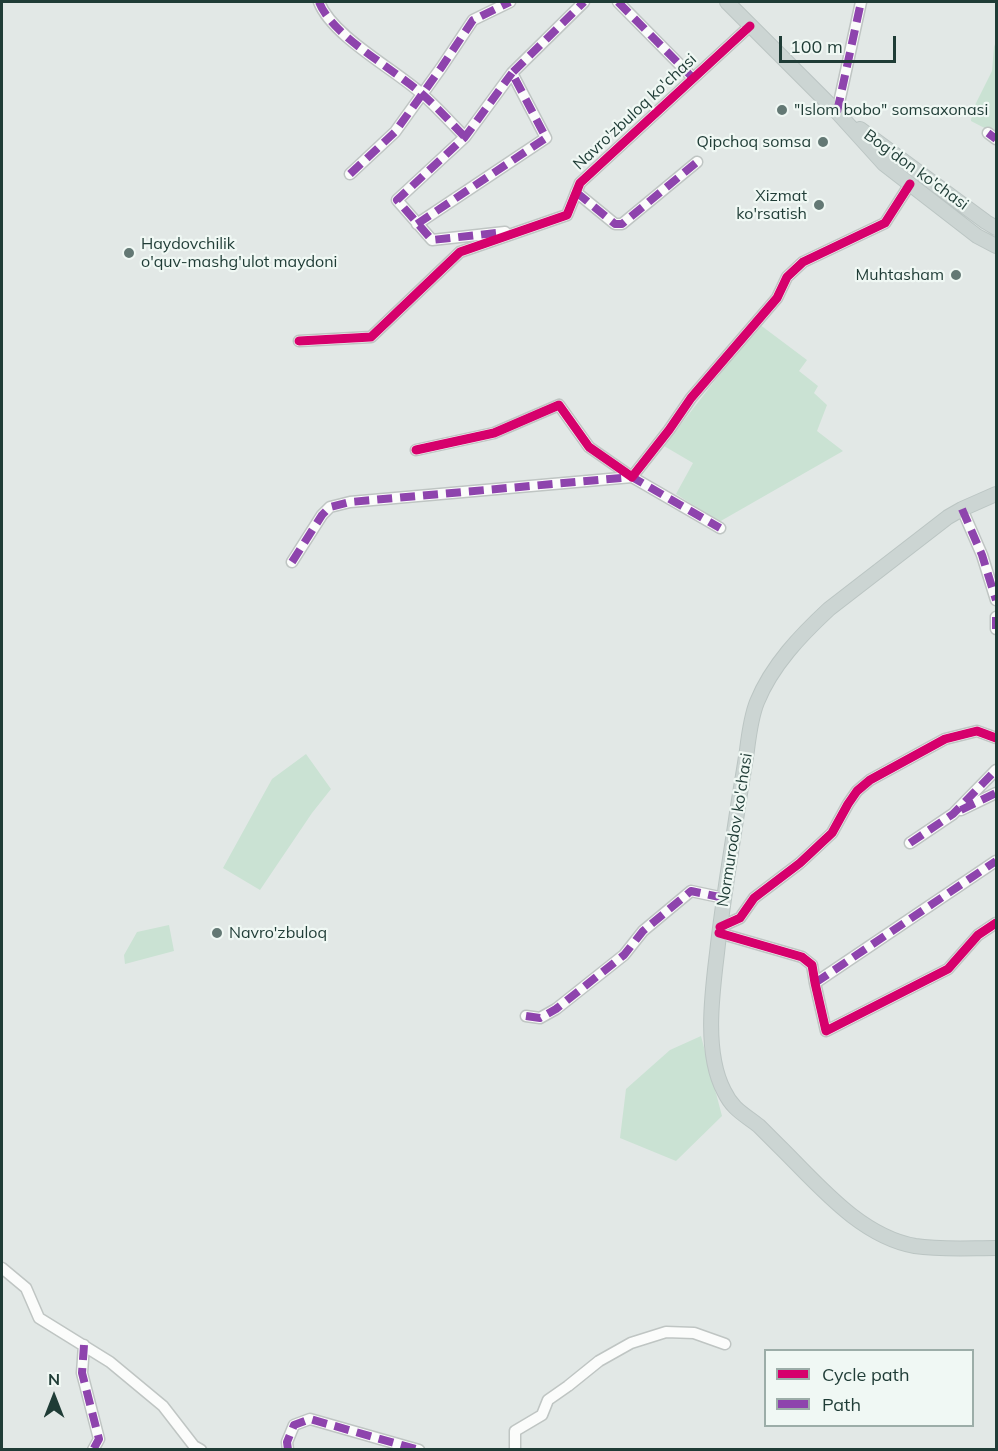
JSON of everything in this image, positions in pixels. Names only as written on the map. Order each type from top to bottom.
[{"type":"main road","name":"Bog'don ko'chasi","points":[[727,2],[837,112],[884,164],[977,236],[996,246]]},
{"type":"main road","name":"Bog'don ko'chasi","points":[[837,112],[991,225]]},
{"type":"main road","points":[[977,236],[975,225],[981,221],[991,225]]},
{"type":"main road","name":"Normurodov ko'chasi","points":[[996,494],[948,517],[829,609],[787,653],[765,686],[757,703],[750,730],[719,930],[712,998],[711,1035],[719,1080],[723,1091],[738,1111],[757,1125],[856,1219],[877,1234],[924,1247],[996,1248]]},
{"type":"street","points":[[319,2],[322,10],[339,30],[422,93],[465,137]]},
{"type":"street","points":[[350,174],[395,132],[473,20],[510,2]]},
{"type":"street","name":"Navro'zbuloq ko'chasi","points":[[525,229],[432,240],[397,200],[465,137],[512,73],[584,2]]},
{"type":"street","name":"Navro'zbuloq ko'chasi","points":[[618,2],[693,78]]},
{"type":"street","points":[[837,112],[861,2]]},
{"type":"street","name":"Navro'zbuloq ko'chasi","points":[[299,341],[371,337],[460,252],[567,215],[580,183],[750,26]]},
{"type":"street","points":[[417,224],[546,138],[512,73]]},
{"type":"street","points":[[576,192],[615,224],[622,224],[697,162]]},
{"type":"street","points":[[292,562],[322,515],[330,507],[350,502],[632,477],[691,398],[777,298],[787,277],[803,262],[885,223],[909,184]]},
{"type":"street","points":[[416,450],[494,433],[559,405],[589,447],[632,477],[720,528]]},
{"type":"street","points":[[962,509],[982,555],[996,600]]},
{"type":"street","points":[[996,617],[996,630]]},
{"type":"street","points":[[719,930],[740,918],[754,898],[800,863],[832,833],[857,791],[870,780],[945,739],[977,731],[996,738]]},
{"type":"street","points":[[953,814],[996,770]]},
{"type":"street","points":[[910,843],[953,814],[996,793]]},
{"type":"street","points":[[815,983],[996,861]]},
{"type":"street","points":[[526,1016],[540,1018],[556,1009],[624,956],[644,931],[691,891],[724,898]]},
{"type":"street","points":[[719,930],[802,957],[812,965],[826,1031],[948,969],[978,935],[996,923]]},
{"type":"street","points":[[2,1268],[27,1288],[39,1318],[110,1362],[164,1406],[194,1446],[201,1449]]},
{"type":"street","points":[[515,1449],[515,1431],[542,1415],[548,1400],[599,1360],[631,1343],[666,1332],[694,1333],[725,1344]]},
{"type":"street","points":[[84,1346],[82,1373],[99,1439],[93,1449]]},
{"type":"street","points":[[288,1449],[287,1442],[294,1425],[310,1419],[419,1449]]},
{"type":"green space","points":[[996,41],[996,134],[971,121],[972,111],[992,71]]},
{"type":"green space","points":[[759,324],[807,360],[799,371],[818,386],[814,393],[827,405],[817,431],[843,451],[719,522],[676,494],[693,463],[664,446]]},
{"type":"green space","points":[[306,754],[331,789],[260,890],[223,868],[272,779]]},
{"type":"green space","points":[[169,925],[174,951],[125,964],[124,955],[137,932]]},
{"type":"green space","points":[[701,1036],[722,1116],[676,1161],[620,1138],[626,1089],[670,1050]]},
{"type":"marked path","points":[[319,2],[326,15],[350,40],[422,94],[465,137]]},
{"type":"marked path","points":[[350,174],[395,132],[473,20],[510,2]]},
{"type":"marked path","points":[[417,224],[546,138],[512,73],[584,2]]},
{"type":"marked path","points":[[618,2],[693,78]]},
{"type":"marked path","points":[[837,112],[861,2]]},
{"type":"marked path","points":[[496,233],[432,240],[397,200],[465,137],[512,73]]},
{"type":"marked path","points":[[988,133],[996,139]]},
{"type":"marked path","points":[[576,192],[615,224],[622,224],[697,162]]},
{"type":"marked path","points":[[292,562],[322,515],[330,507],[350,502],[632,477],[720,528]]},
{"type":"marked path","points":[[962,509],[982,555],[996,600]]},
{"type":"marked path","points":[[996,617],[996,629]]},
{"type":"marked path","points":[[910,843],[953,814],[996,770]]},
{"type":"marked path","points":[[961,810],[996,793]]},
{"type":"marked path","points":[[815,983],[996,861]]},
{"type":"marked path","points":[[526,1016],[540,1018],[556,1009],[624,955],[643,931],[691,891],[724,898]]},
{"type":"marked path","points":[[84,1345],[82,1373],[99,1439],[93,1450]]},
{"type":"marked path","points":[[288,1450],[287,1442],[294,1425],[310,1419],[419,1450]]},
{"type":"cycle path","points":[[299,341],[371,337],[460,252],[567,215],[580,183],[750,26]]},
{"type":"cycle path","points":[[416,450],[494,433],[559,405],[589,447],[632,477],[691,398],[777,298],[787,277],[803,262],[885,223],[910,184]]},
{"type":"cycle path","points":[[720,927],[740,918],[754,898],[800,863],[832,833],[857,791],[870,780],[945,739],[977,731],[996,738]]},
{"type":"cycle path","points":[[719,933],[802,957],[812,965],[826,1031],[948,969],[978,935],[996,923]]},
{"type":"place","name":"\"Islom bobo\" somsaxonasi","points":[[782,110]]},
{"type":"place","name":"Qipchoq somsa","points":[[823,142]]},
{"type":"place","name":"Xizmat ko'rsatish","points":[[819,205]]},
{"type":"place","name":"Haydovchilik o'quv-mashg'ulot maydoni","points":[[129,253]]},
{"type":"place","name":"Muhtasham","points":[[956,275]]},
{"type":"place","name":"Navro'zbuloq","points":[[217,933]]}]
